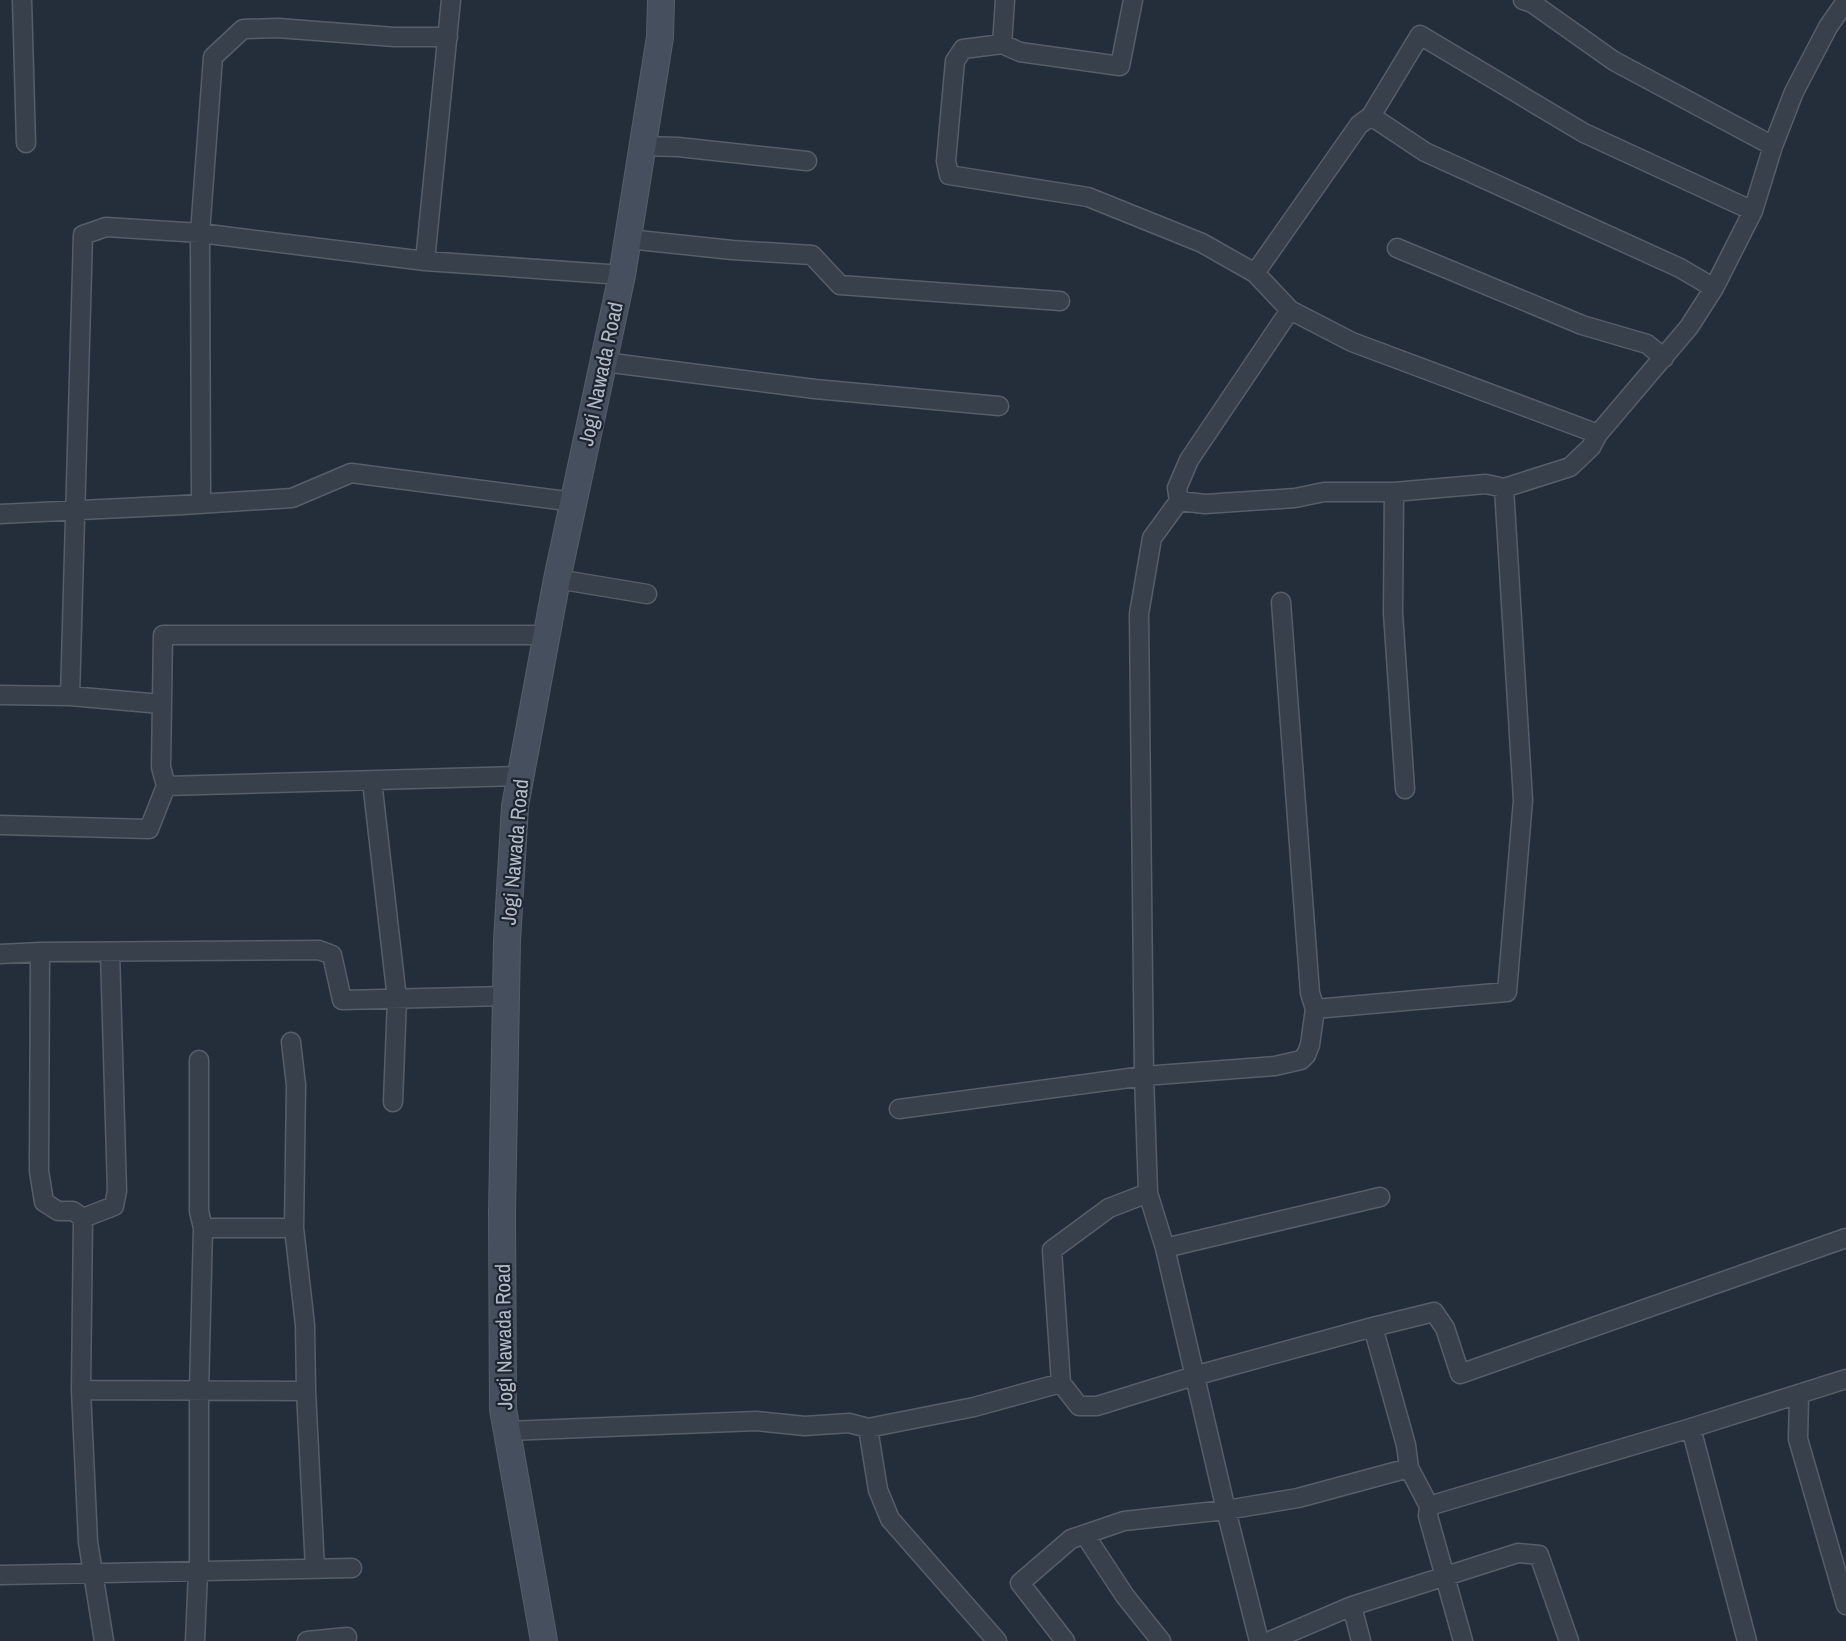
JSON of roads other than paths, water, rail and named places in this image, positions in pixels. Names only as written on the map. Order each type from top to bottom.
[{"type":"street","points":[[22,0],[26,143]]},
{"type":"street","points":[[424,261],[451,0]]},
{"type":"street","name":"Jogi Nawada Road","points":[[544,1641],[503,1409],[502,1214],[507,941],[515,806],[557,579],[622,275],[660,37],[661,0]]},
{"type":"street","points":[[1002,44],[1005,0]]},
{"type":"street","points":[[1133,0],[1120,66],[1020,52],[1002,44],[963,49],[955,61],[946,161],[949,176],[1088,197],[1202,243],[1255,273],[1290,310],[1352,342],[1598,434]]},
{"type":"street","points":[[1523,0],[1532,3],[1614,62],[1773,146]]},
{"type":"street","points":[[1179,501],[1205,504],[1295,498],[1324,492],[1394,492],[1486,484],[1504,488],[1569,467],[1591,447],[1598,434],[1664,358],[1689,327],[1714,288],[1753,211],[1773,146],[1794,92],[1828,27],[1846,1]]},
{"type":"street","points":[[201,504],[200,233],[213,57],[243,29],[278,28],[394,37],[448,37]]},
{"type":"street","points":[[1255,273],[1359,126],[1371,116],[1420,35],[1584,133],[1753,211]]},
{"type":"street","points":[[1371,116],[1425,152],[1680,268],[1714,288]]},
{"type":"street","points":[[643,146],[678,147],[807,161]]},
{"type":"street","points":[[70,696],[83,235],[106,226],[200,233],[424,261],[622,275]]},
{"type":"street","points":[[628,239],[732,250],[812,255],[840,285],[1060,301]]},
{"type":"street","points":[[1397,248],[1582,325],[1647,344],[1664,358]]},
{"type":"street","points":[[1259,1641],[1165,1248],[1148,1192],[1144,1076],[1139,615],[1152,538],[1179,501],[1177,488],[1189,460],[1290,310]]},
{"type":"street","points":[[604,362],[815,389],[999,406]]},
{"type":"street","points":[[0,514],[292,498],[351,473],[574,502]]},
{"type":"street","points":[[1315,1009],[1507,992],[1523,800],[1504,488]]},
{"type":"street","points":[[1394,492],[1393,613],[1405,789]]},
{"type":"street","points":[[557,579],[646,594]]},
{"type":"street","points":[[899,1109],[1144,1076],[1275,1066],[1301,1060],[1306,1055],[1310,1045],[1315,1009],[1310,993],[1281,602]]},
{"type":"street","points":[[0,825],[149,829],[166,786],[161,767],[163,635],[547,635]]},
{"type":"street","points":[[0,695],[70,696],[162,704]]},
{"type":"street","points":[[166,786],[521,776]]},
{"type":"street","points":[[372,780],[397,999],[393,1102]]},
{"type":"street","points":[[0,954],[319,950],[332,955],[342,1000],[506,996]]},
{"type":"street","points":[[40,952],[39,1171],[44,1202],[58,1211],[73,1211],[83,1218]]},
{"type":"street","points":[[83,1218],[114,1206],[117,1191],[110,952]]},
{"type":"street","points":[[291,1042],[296,1085],[294,1228],[305,1324],[315,1569]]},
{"type":"street","points":[[195,1641],[199,1571],[199,1392],[203,1228],[199,1211],[198,1060]]},
{"type":"street","points":[[1148,1192],[1109,1208],[1052,1250],[1061,1383],[1079,1406],[1097,1406],[1194,1376],[1434,1312],[1444,1328],[1460,1374],[1846,1238]]},
{"type":"street","points":[[1165,1248],[1380,1197]]},
{"type":"street","points":[[83,1218],[81,1390],[88,1542],[104,1641]]},
{"type":"street","points":[[203,1228],[294,1228]]},
{"type":"street","points":[[1373,1327],[1406,1445],[1409,1468],[1429,1506],[1428,1516],[1463,1641]]},
{"type":"street","points":[[1429,1506],[1846,1379]]},
{"type":"street","points":[[507,1431],[756,1421],[805,1426],[849,1423],[868,1428],[974,1407],[1061,1383]]},
{"type":"street","points":[[81,1390],[306,1391]]},
{"type":"street","points":[[1799,1394],[1798,1439],[1846,1605]]},
{"type":"street","points":[[868,1428],[878,1490],[890,1519],[997,1641]]},
{"type":"street","points":[[1691,1428],[1748,1641]]},
{"type":"street","points":[[1065,1641],[1020,1583],[1071,1539],[1124,1521],[1226,1510],[1298,1498],[1409,1468]]},
{"type":"street","points":[[1085,1535],[1125,1596],[1161,1641]]},
{"type":"street","points":[[1270,1641],[1352,1606],[1518,1553],[1539,1555],[1569,1641]]},
{"type":"street","points":[[0,1575],[352,1568]]},
{"type":"street","points":[[1352,1606],[1361,1641]]},
{"type":"street","points":[[307,1641],[347,1636]]}]
